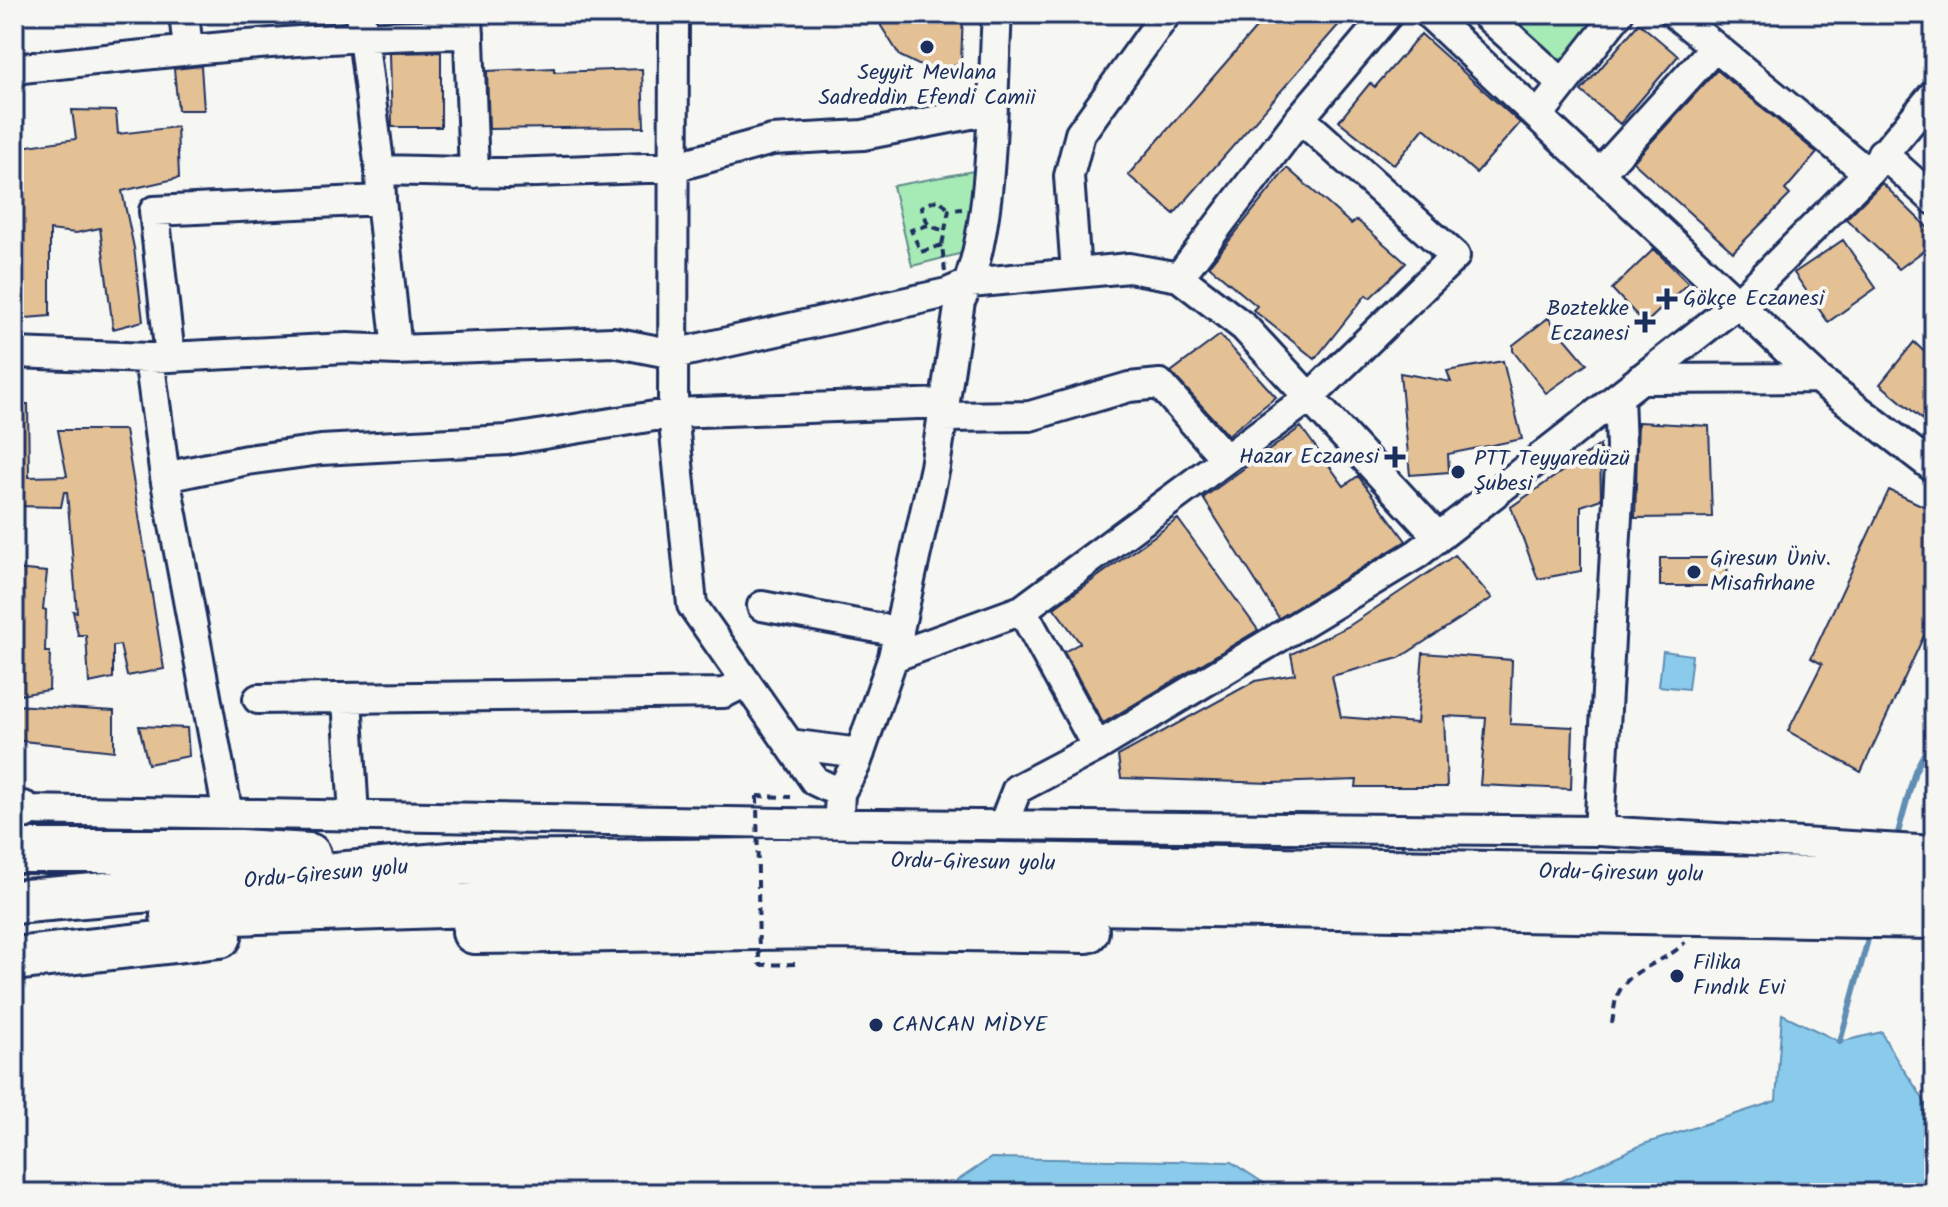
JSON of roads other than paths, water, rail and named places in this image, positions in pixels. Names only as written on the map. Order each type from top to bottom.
[{"type":"highway","points":[[14,851],[240,851],[462,863]]},
{"type":"highway","name":"Ordu-Giresun yolu","points":[[14,902],[462,863],[782,860],[1802,861],[1933,905]]},
{"type":"highway","name":"Ordu-Giresun yolu","points":[[14,925],[65,919],[802,894],[1443,909],[1775,913],[1933,905]]},
{"type":"highway","points":[[14,959],[486,903]]},
{"type":"highway","points":[[268,931],[833,927],[1298,935],[1358,931],[1443,909]]},
{"type":"street","points":[[184,14],[188,49]]},
{"type":"street","points":[[674,14],[673,413],[692,605],[815,781],[840,793]]},
{"type":"street","points":[[839,823],[840,793],[860,753],[896,645],[944,410],[960,301],[959,288],[985,206],[997,14]]},
{"type":"street","points":[[1076,273],[1069,176],[1080,134],[1166,14]]},
{"type":"street","points":[[1179,277],[1300,118],[1388,14]]},
{"type":"street","points":[[1429,14],[1817,378],[1934,468]]},
{"type":"street","points":[[1538,116],[1618,14]]},
{"type":"street","points":[[1675,14],[1715,47],[1875,163],[1934,200]]},
{"type":"street","points":[[1499,19],[1563,84]]},
{"type":"street","points":[[362,24],[397,350]]},
{"type":"street","points":[[14,69],[188,49],[362,24],[468,24],[474,173]]},
{"type":"street","points":[[1600,173],[1715,47]]},
{"type":"street","points":[[1003,825],[1017,789],[1097,747],[1417,554],[1738,303],[1875,163],[1934,94]]},
{"type":"street","points":[[380,170],[474,173],[674,167],[772,140],[863,135],[991,110]]},
{"type":"street","points":[[762,606],[896,645],[1022,610],[1311,396],[1455,256],[1300,118]]},
{"type":"street","points":[[228,814],[165,477],[154,211],[381,200]]},
{"type":"street","points":[[14,353],[160,358],[347,348],[397,350],[613,342],[674,354],[959,288],[1129,268],[1179,277],[1244,327],[1438,537]]},
{"type":"street","points":[[1630,387],[1817,378]]},
{"type":"street","points":[[165,477],[247,460],[321,450],[507,440],[673,413],[944,410],[1030,416],[1129,387],[1160,384],[1225,458]]},
{"type":"street","points":[[1599,831],[1621,447],[1630,387]]},
{"type":"street","points":[[1022,610],[1097,747]]},
{"type":"street","points":[[258,699],[724,693],[746,682]]},
{"type":"street","points":[[347,698],[354,816]]},
{"type":"street","points":[[789,744],[860,753]]},
{"type":"street","points":[[17,809],[839,823],[1599,831],[1802,861],[1934,851]]},
{"type":"water","points":[[1663,651],[1692,655],[1688,689],[1659,686]]},
{"type":"water","points":[[1782,1014],[1840,1042],[1882,1032],[1932,1118],[1936,1145],[1934,1193],[1535,1193],[1644,1144],[1776,1101]]},
{"type":"water","points":[[991,1158],[1231,1162],[1279,1193],[939,1193]]},
{"type":"water","points":[[737,1183],[772,1193],[621,1193]]},
{"type":"waterway","points":[[1896,840],[1915,771],[1934,735]]},
{"type":"waterway","points":[[1840,1042],[1870,932]]},
{"type":"place","name":"Seyyit Mevlana Sadreddin Efendi Camii","points":[[927,47]]},
{"type":"place","name":"Gökçe Eczanesi","points":[[1667,299]]},
{"type":"place","name":"Boztekke Eczanesi","points":[[1645,322]]},
{"type":"place","name":"Hazar Eczanesi","points":[[1395,457]]},
{"type":"place","name":"PTT Teyyaredüzü Şubesi","points":[[1458,472]]},
{"type":"place","name":"Giresun Üniv. Misafirhane","points":[[1694,572]]},
{"type":"place","name":"Filika Fındık Evi","points":[[1677,976]]},
{"type":"place","name":"CANCAN MİDYE","points":[[876,1025]]}]
